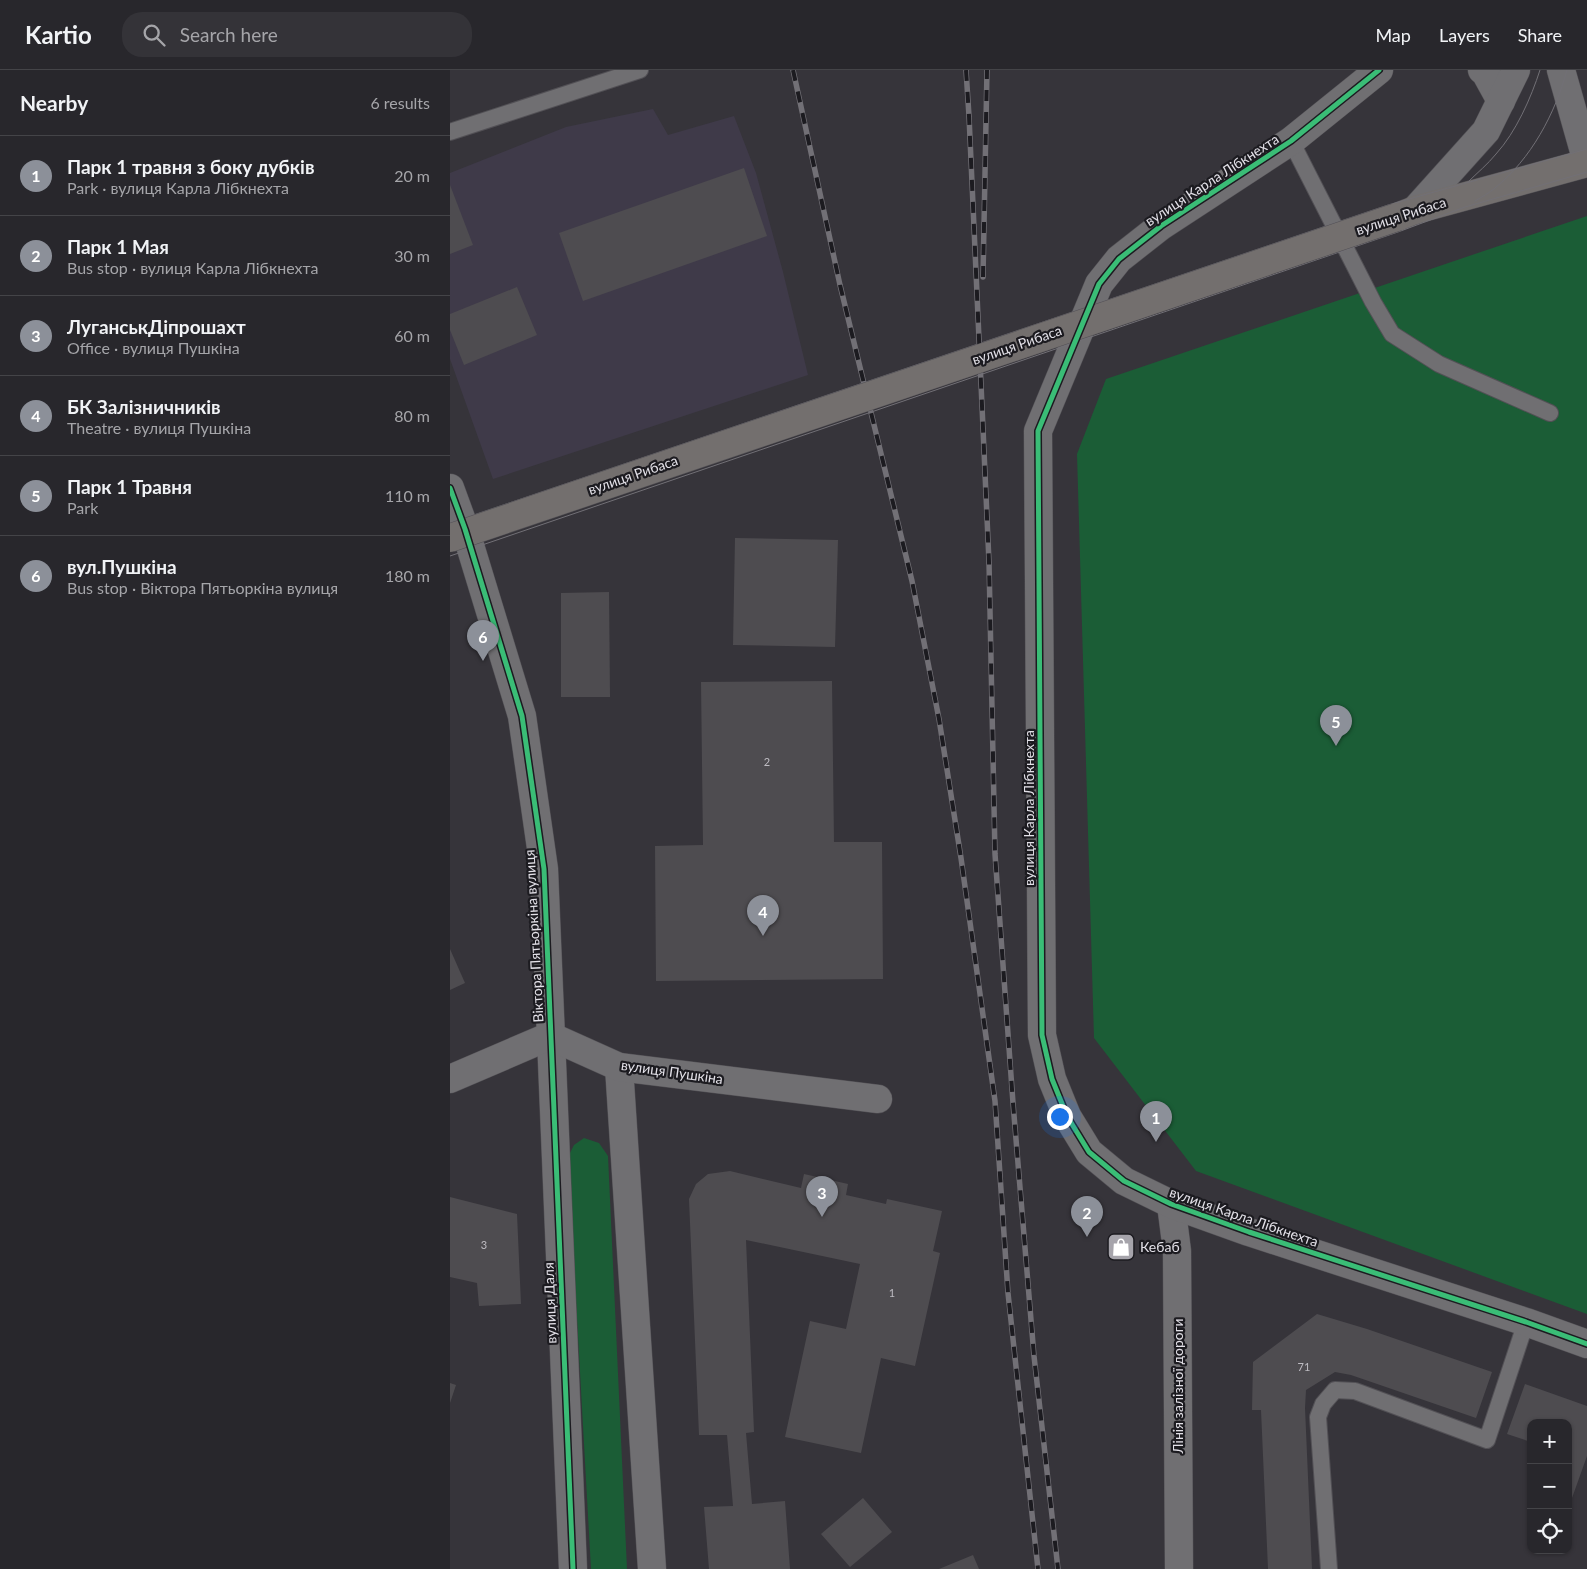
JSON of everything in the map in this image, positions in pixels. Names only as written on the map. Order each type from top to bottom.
[{"type":"main road","name":"вулиця Рибаса","points":[[450,538],[1406,213],[1587,163]]},
{"type":"street","points":[[1482,70],[1485,72],[1501,102]]},
{"type":"street","points":[[1406,213],[1486,131],[1516,70]]},
{"type":"street","points":[[1561,70],[1587,163]]},
{"type":"street","name":"вулиця Карла Лібкнехта","points":[[1379,71],[1292,141],[1161,226],[1119,259],[1099,284],[1038,431],[1042,1035],[1052,1079],[1067,1116],[1090,1152],[1124,1181],[1171,1204],[1248,1232],[1526,1322],[1587,1344]]},
{"type":"street","name":"Віктора Пятьоркіна вулиця","points":[[450,488],[465,529],[522,716],[544,869],[550,1036]]},
{"type":"street","points":[[450,1079],[550,1036]]},
{"type":"street","name":"вулиця Пушкіна","points":[[550,1036],[619,1067],[878,1098]]},
{"type":"street","name":"вулиця Даля","points":[[550,1036],[573,1569]]},
{"type":"street","points":[[619,1067],[652,1569]]},
{"type":"street","name":"Лінія залізної дороги","points":[[1171,1204],[1178,1251],[1179,1569]]},
{"type":"lane","points":[[450,132],[640,70]]},
{"type":"lane","points":[[1292,141],[1373,302],[1392,334],[1439,364],[1550,413]]},
{"type":"lane","points":[[1329,1569],[1318,1417],[1322,1404],[1335,1390],[1355,1391],[1487,1440],[1526,1322]]},
{"type":"shaded area","points":[[653,109],[668,135],[734,116],[756,173],[808,375],[493,479],[450,359],[450,173],[566,127]]},
{"type":"green space","points":[[1587,216],[1587,1314],[1196,1171],[1094,1038],[1077,454],[1106,379]]},
{"type":"green space","points":[[584,1138],[599,1143],[608,1156],[627,1569],[591,1569],[568,1157],[574,1145]]},
{"type":"building","points":[[744,168],[767,236],[583,301],[559,233]]},
{"type":"building","points":[[450,185],[473,245],[450,254]]},
{"type":"building","points":[[517,287],[537,335],[464,365],[450,330],[450,314]]},
{"type":"building","points":[[735,538],[838,540],[835,647],[733,645]]},
{"type":"building","points":[[609,592],[610,697],[561,697],[561,593]]},
{"type":"building","points":[[832,681],[834,842],[882,842],[883,979],[656,981],[655,846],[703,845],[701,682]]},
{"type":"building","points":[[450,949],[465,983],[450,990]]},
{"type":"building","points":[[730,1171],[801,1188],[804,1174],[848,1184],[846,1195],[886,1204],[887,1199],[942,1211],[933,1251],[940,1253],[915,1366],[881,1358],[861,1453],[785,1437],[810,1321],[846,1329],[860,1264],[746,1240],[754,1432],[746,1433],[752,1504],[785,1501],[790,1569],[709,1569],[704,1507],[733,1506],[727,1435],[699,1435],[689,1199],[696,1184],[708,1174]]},
{"type":"building","points":[[450,1197],[517,1214],[521,1304],[479,1306],[477,1283],[450,1277]]},
{"type":"building","points":[[1317,1314],[1492,1372],[1476,1418],[1351,1375],[1335,1372],[1306,1390],[1305,1408],[1312,1569],[1268,1569],[1261,1410],[1252,1410],[1253,1362]]},
{"type":"building","points":[[450,1383],[456,1385],[450,1403]]},
{"type":"building","points":[[1525,1384],[1587,1406],[1587,1456],[1572,1498],[1572,1419],[1527,1419],[1527,1441],[1507,1434]]},
{"type":"building","points":[[863,1498],[892,1532],[850,1567],[821,1534]]},
{"type":"building","points":[[973,1555],[979,1569],[939,1569]]},
{"type":"tram line","points":[[1468,182],[1493,158],[1510,136],[1527,103],[1540,70]]},
{"type":"tram line","points":[[1475,201],[1493,190],[1520,164],[1530,150],[1556,103],[1567,70]]},
{"type":"tram line","points":[[450,523],[1388,205],[1587,149]]},
{"type":"tram line","points":[[450,556],[1398,232],[1465,207],[1587,172]]},
{"type":"railway","points":[[793,70],[840,285],[912,581],[939,719],[961,858],[995,1101],[1008,1293],[1038,1569]]},
{"type":"railway","points":[[966,70],[989,562],[995,854],[1034,1356],[1058,1569]]},
{"type":"railway","points":[[983,277],[987,70]]},
{"type":"cycle path","points":[[1379,70],[1291,141],[1161,226],[1119,259],[1099,284],[1038,431],[1042,1035],[1052,1079],[1067,1116],[1089,1152],[1124,1181],[1171,1204],[1249,1232],[1526,1322],[1587,1344]]},
{"type":"cycle path","points":[[450,488],[465,529],[522,716],[544,869],[573,1569]]},
{"type":"place","name":"вул.Пушкіна","points":[[483,661]]},
{"type":"place","name":"Парк 1 Травня","points":[[1336,746]]},
{"type":"place","name":"БК Залізничників","points":[[763,936]]},
{"type":"place","name":"Парк 1 травня з боку дубків","points":[[1156,1142]]},
{"type":"place","name":"ЛуганськДіпрошахт","points":[[822,1217]]},
{"type":"place","name":"Парк 1 Мая","points":[[1087,1237]]},
{"type":"place","name":"Кебаб","points":[[1121,1247]]}]
